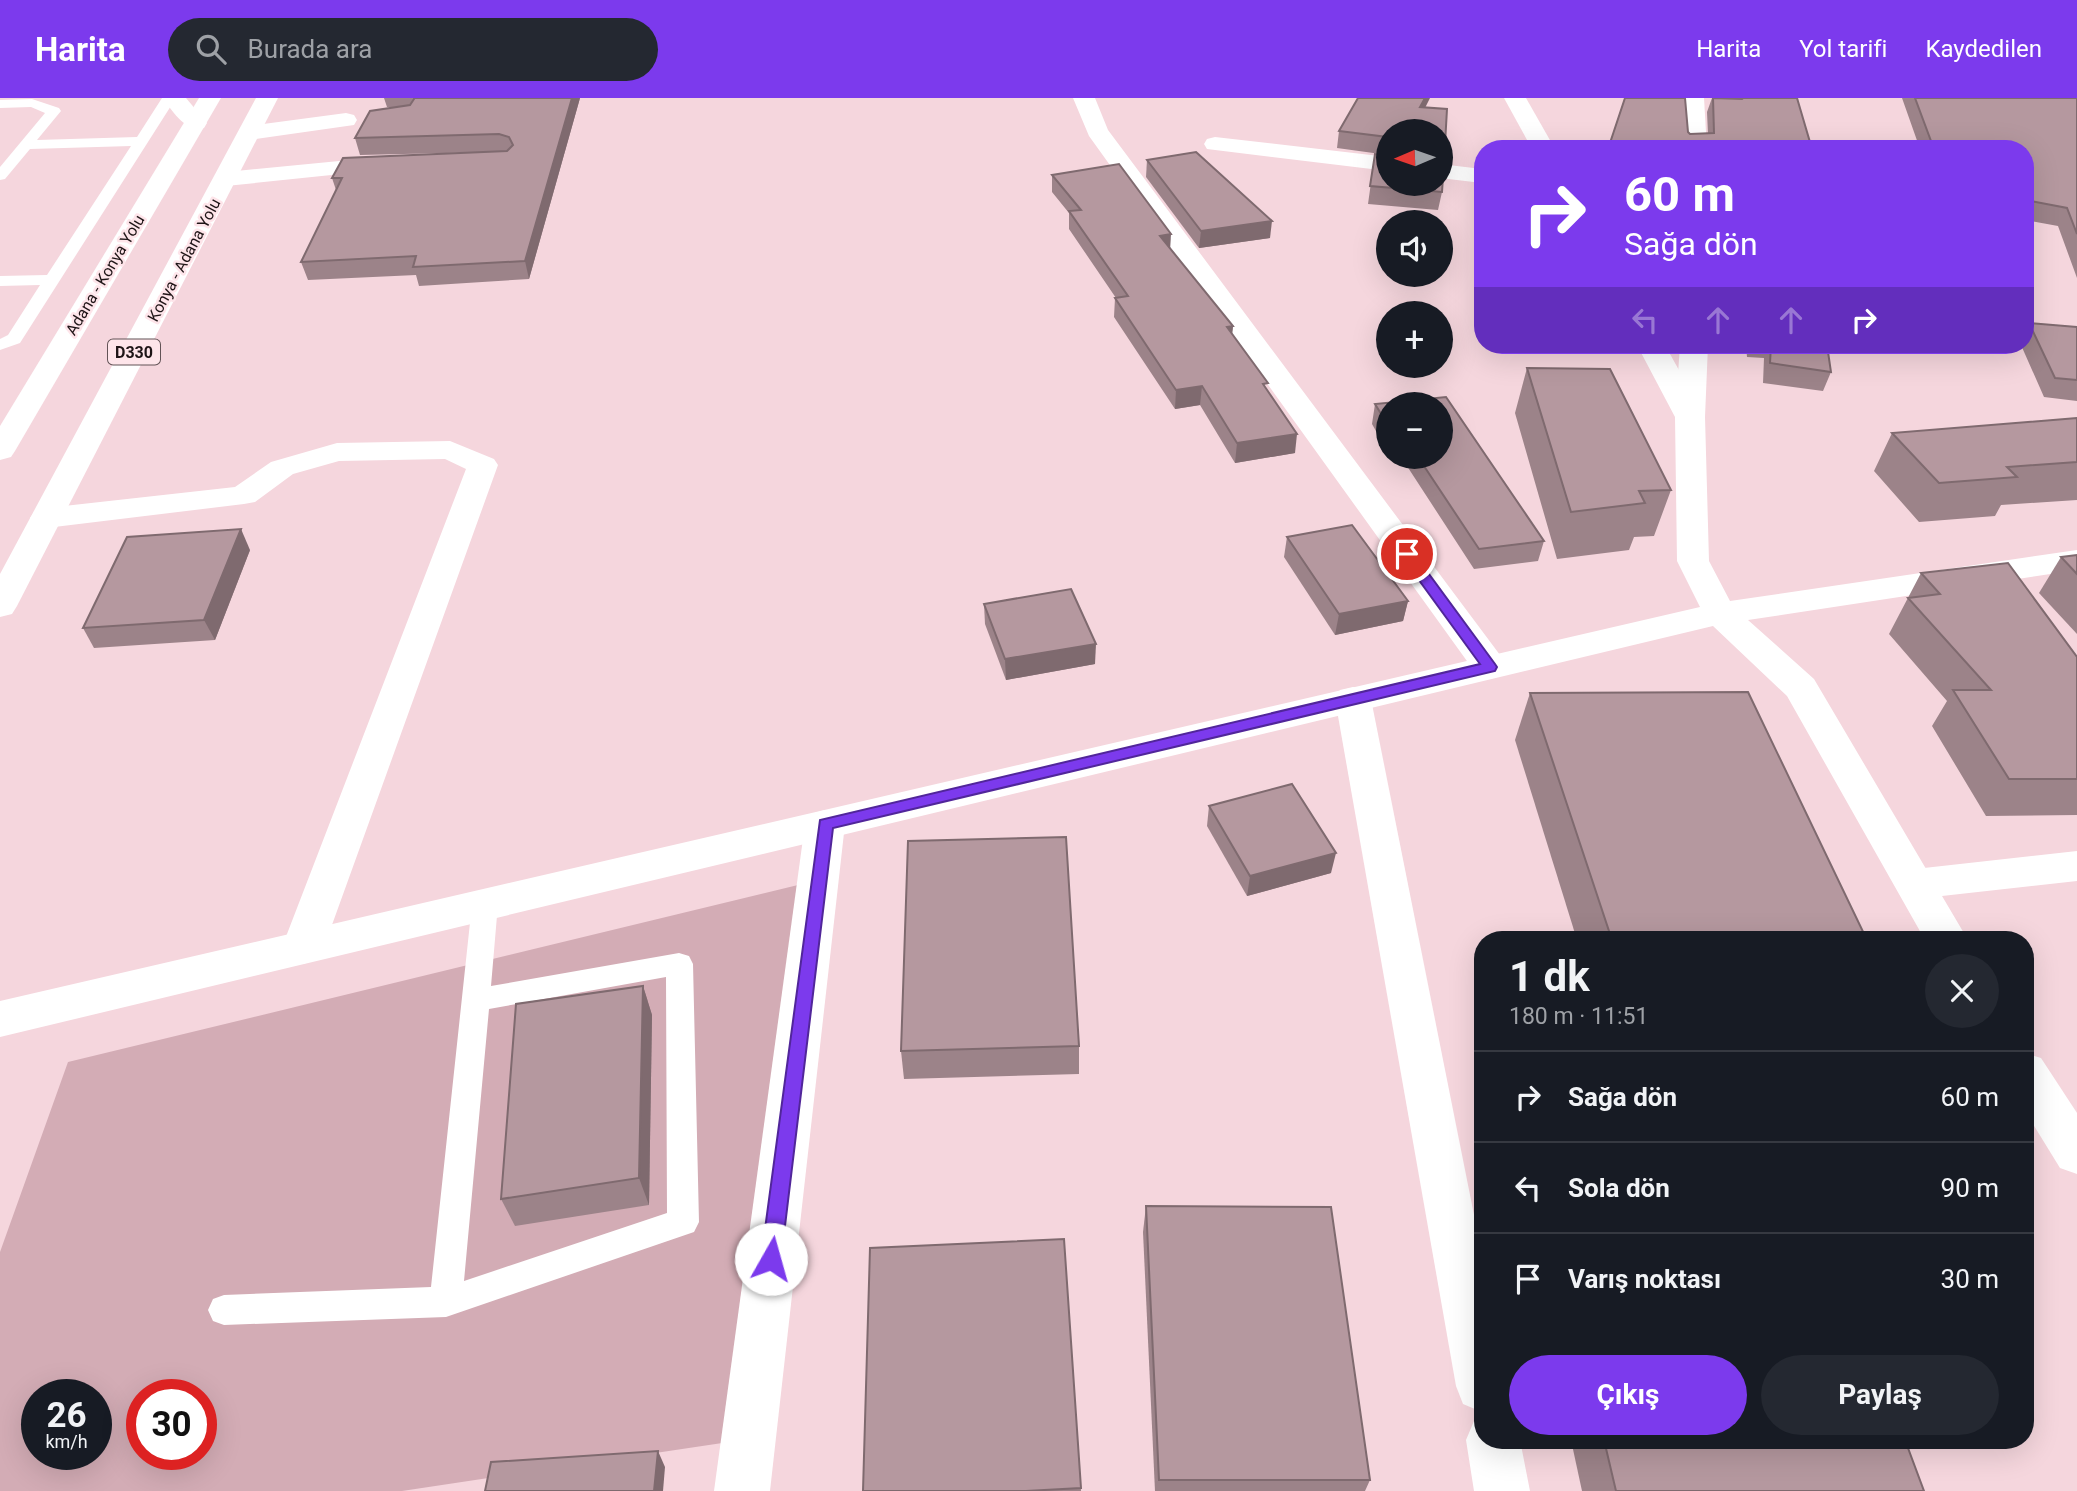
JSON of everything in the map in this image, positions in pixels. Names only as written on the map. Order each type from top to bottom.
[{"type":"main road","points":[[174,98],[196,123]]},
{"type":"main road","name":"Adana - Konya Yolu","points":[[0,451],[210,98]]},
{"type":"main road","name":"Konya - Adana Yolu","points":[[0,606],[267,98]]},
{"type":"main road","points":[[1084,98],[1097,131],[1490,667]]},
{"type":"main road","points":[[1515,98],[1539,140]]},
{"type":"main road","points":[[1693,98],[1695,140]]},
{"type":"main road","points":[[250,133],[348,109],[370,118]]},
{"type":"main road","points":[[1215,144],[1376,163]]},
{"type":"main road","points":[[226,179],[370,164],[410,163]]},
{"type":"main road","points":[[1453,173],[1474,175]]},
{"type":"main road","points":[[1656,354],[1690,417]]},
{"type":"main road","points":[[1694,354],[1690,417],[1693,562],[1720,613],[1801,688],[1942,931]]},
{"type":"main road","points":[[46,518],[244,495],[282,468],[337,452],[450,450],[483,465],[303,947]]},
{"type":"main road","points":[[0,1018],[1720,613],[2077,560]]},
{"type":"main road","points":[[1353,699],[1474,1342]]},
{"type":"main road","points":[[742,1491],[825,824]]},
{"type":"main road","points":[[1914,884],[2077,866]]},
{"type":"main road","points":[[2034,1086],[2077,1153]]},
{"type":"main road","points":[[1495,1449],[1502,1491]]},
{"type":"lane","points":[[5,341],[52,280],[169,98]]},
{"type":"lane","points":[[0,104],[32,103],[54,110],[0,176]]},
{"type":"lane","points":[[26,145],[141,141]]},
{"type":"lane","points":[[0,281],[52,280]]},
{"type":"lane","points":[[446,1303],[485,904]]},
{"type":"lane","points":[[224,1310],[446,1303],[683,1222],[679,964],[475,1000]]},
{"type":"shaded area","points":[[798,885],[729,1442],[402,1491],[0,1491],[0,1252],[68,1062]]},
{"type":"building","points":[[414,98],[572,98],[525,261],[413,267],[416,256],[301,262],[342,178],[332,178],[343,158],[507,151],[513,145],[509,137],[499,134],[355,138],[370,111],[410,105]]},
{"type":"building","points":[[1358,98],[1425,98],[1420,107],[1447,109],[1446,119],[1376,119],[1376,136],[1339,131]]},
{"type":"building","points":[[1625,98],[1685,98],[1690,134],[1714,133],[1713,98],[1797,98],[1809,140],[1611,140]]},
{"type":"building","points":[[1915,98],[2077,98],[2077,234],[2067,208],[2034,202],[2034,140],[1931,140]]},
{"type":"building","points":[[1196,152],[1272,221],[1201,231],[1147,160]]},
{"type":"building","points":[[1376,154],[1376,186],[1370,186]]},
{"type":"building","points":[[1119,164],[1171,234],[1160,236],[1233,326],[1227,327],[1268,383],[1263,384],[1297,434],[1237,443],[1202,386],[1176,390],[1115,298],[1128,296],[1069,211],[1081,210],[1052,175]]},
{"type":"building","points":[[2034,323],[2077,327],[2077,380],[2055,378],[2034,334]]},
{"type":"building","points":[[1770,354],[1828,354],[1831,372],[1770,363]]},
{"type":"building","points":[[1527,368],[1610,369],[1671,490],[1639,491],[1645,503],[1571,512]]},
{"type":"building","points":[[1453,407],[1544,541],[1479,549],[1426,469],[1453,469]]},
{"type":"building","points":[[2077,418],[2077,462],[2007,467],[2017,477],[1939,483],[1892,433]]},
{"type":"building","points":[[1352,525],[1408,601],[1339,614],[1287,537]]},
{"type":"building","points":[[241,529],[204,620],[83,628],[127,537]]},
{"type":"building","points":[[2077,555],[2077,574],[2061,557]]},
{"type":"building","points":[[2008,563],[2077,657],[2077,779],[2009,779],[1953,690],[1991,690],[1908,598],[1940,594],[1921,573]]},
{"type":"building","points":[[1071,589],[1096,644],[1005,659],[984,604]]},
{"type":"building","points":[[1748,692],[1863,931],[1609,931],[1530,693]]},
{"type":"building","points":[[1292,784],[1336,853],[1250,876],[1209,806]]},
{"type":"building","points":[[1066,837],[1079,1046],[901,1051],[908,841]]},
{"type":"building","points":[[643,986],[639,1178],[501,1199],[516,1004]]},
{"type":"building","points":[[1146,1206],[1331,1207],[1370,1480],[1159,1480]]},
{"type":"building","points":[[1064,1239],[1081,1488],[1026,1491],[863,1491],[870,1248]]},
{"type":"building","points":[[1606,1449],[1908,1449],[1924,1491],[1616,1491]]},
{"type":"building","points":[[658,1451],[654,1491],[485,1491],[491,1462]]},
{"type":"route","points":[[771,1259],[825,824],[1490,667],[1407,554]]}]
